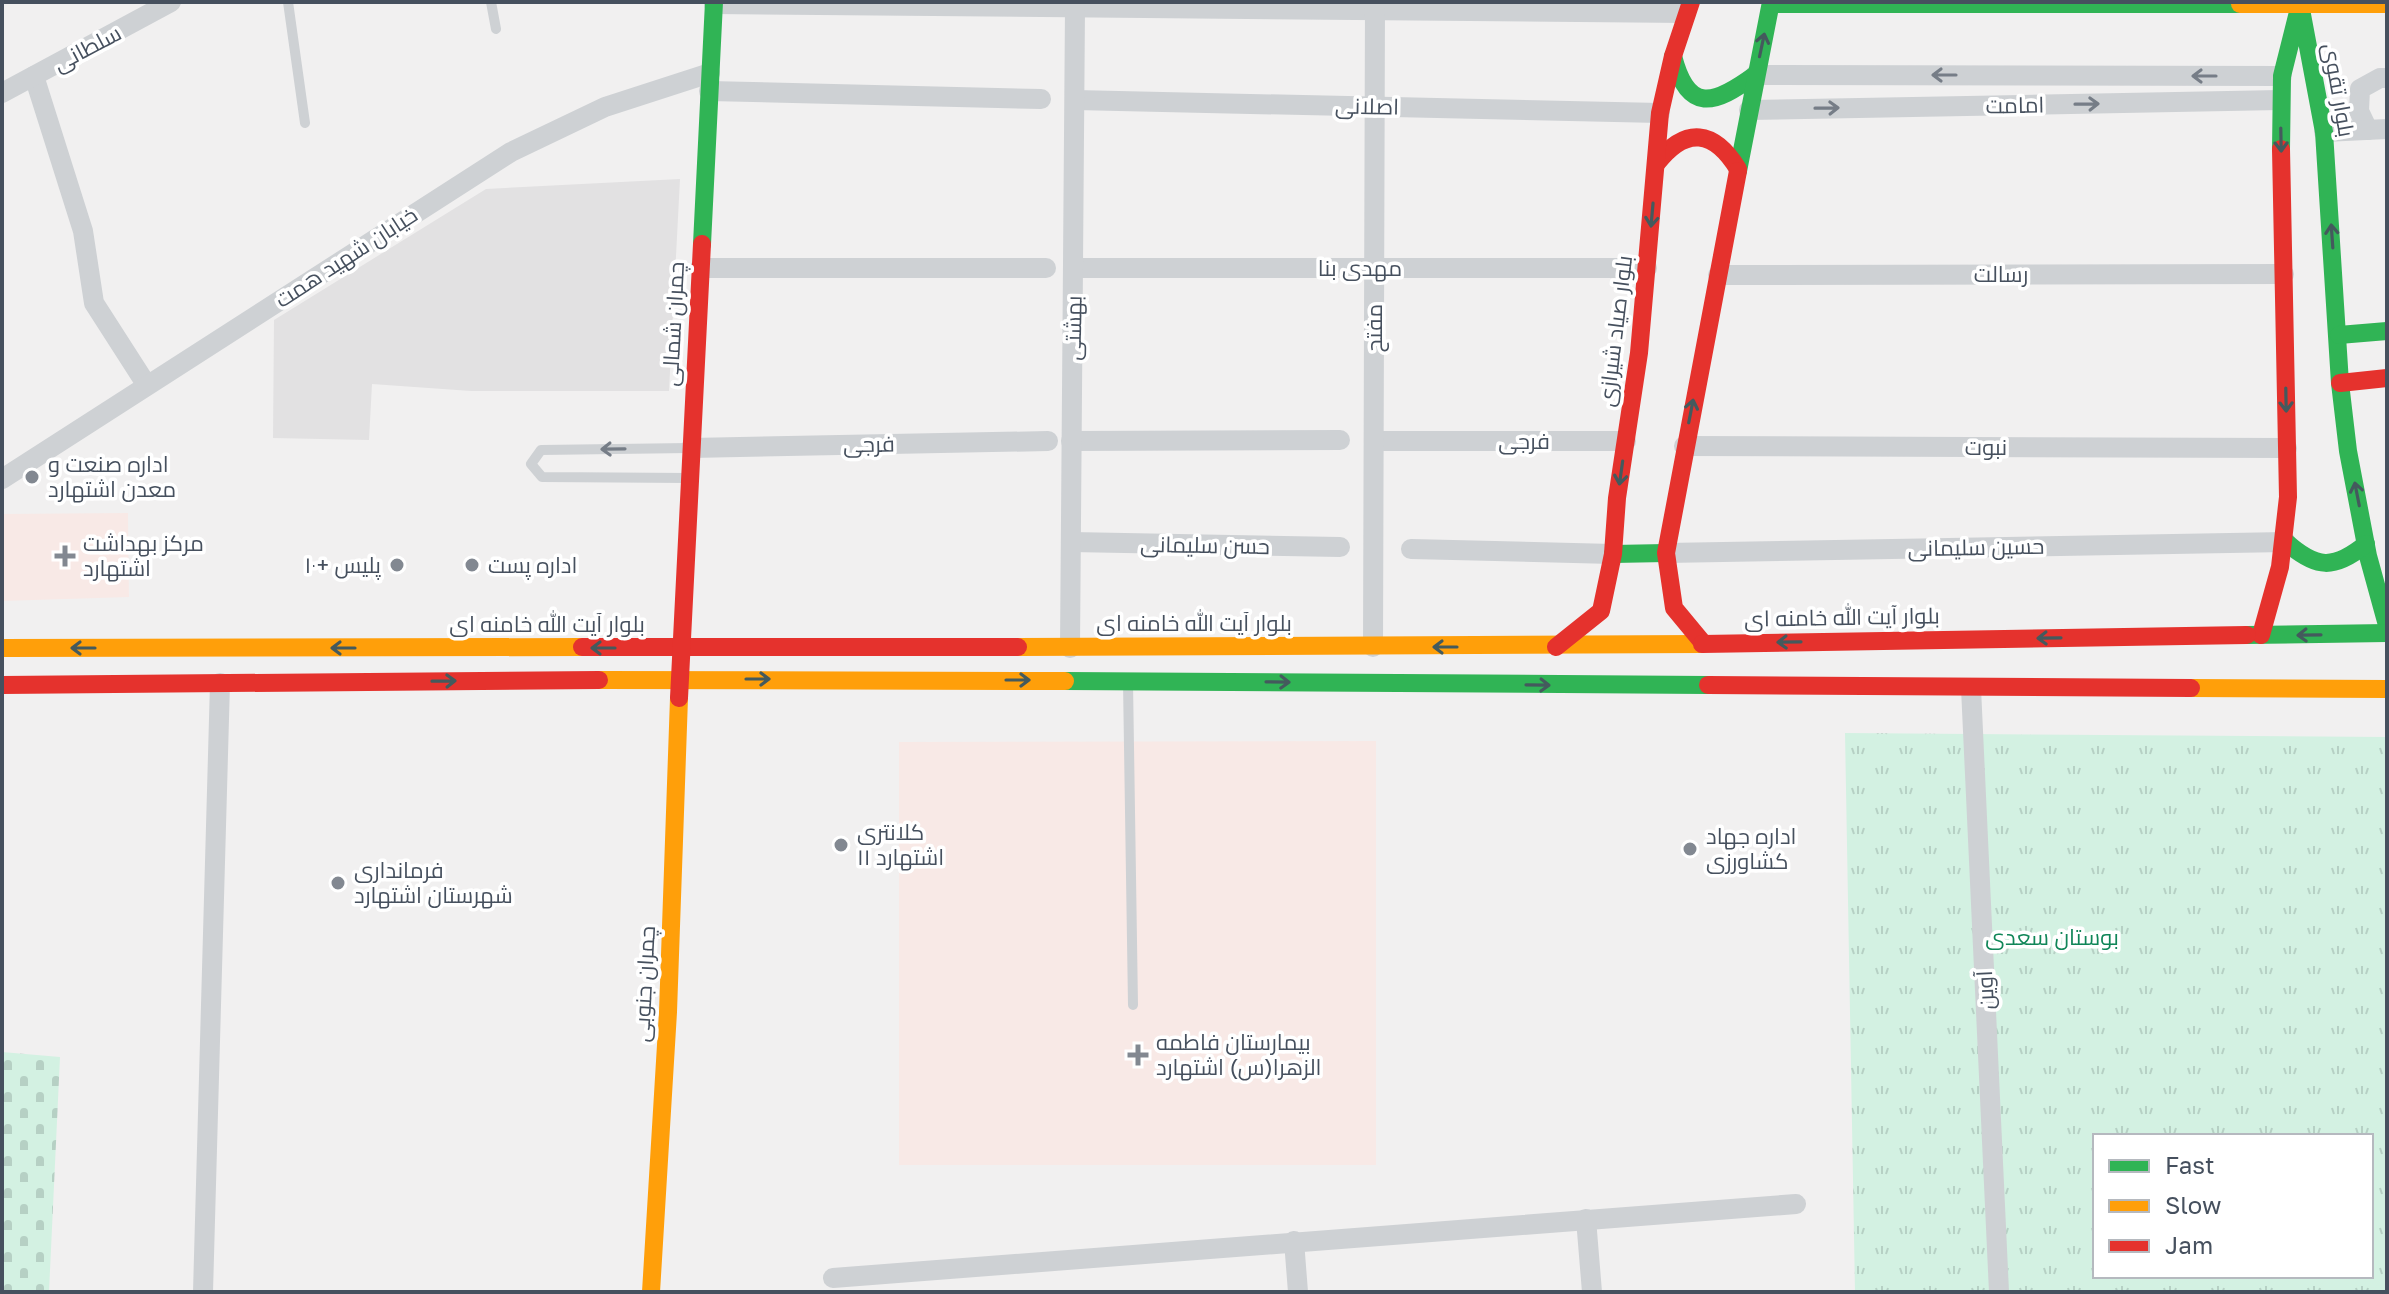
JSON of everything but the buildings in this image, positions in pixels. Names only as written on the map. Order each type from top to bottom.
[{"type":"street","name":"سلطانی","points":[[2,93],[148,8],[171,2]]},
{"type":"street","points":[[714,3],[1075,8],[1689,8]]},
{"type":"street","name":"چمران شمالی","points":[[681,648],[714,3]]},
{"type":"street","points":[[1703,643],[1674,608],[1666,553],[1771,3],[2387,4]]},
{"type":"street","name":"بلوار تقوی","points":[[2261,635],[2278,585],[2286,542],[2280,100],[2282,76],[2300,4]]},
{"type":"street","name":"بلوار تقوی","points":[[2300,4],[2324,132],[2340,383],[2348,451],[2374,551],[2387,625]]},
{"type":"street","name":"مفتح","points":[[1373,647],[1375,6]]},
{"type":"street","name":"بهشتی","points":[[1070,648],[1075,8]]},
{"type":"street","name":"بلوار صیاد شیرازی","points":[[1556,647],[1601,611],[1613,554],[1639,353],[1660,113],[1673,56],[1689,8]]},
{"type":"street","points":[[1673,56],[1681,85],[1686,92],[1703,99],[1722,98],[1755,75]]},
{"type":"street","name":"امامت","points":[[1755,75],[2282,76]]},
{"type":"street","points":[[34,76],[83,231],[94,303],[146,384]]},
{"type":"street","points":[[2378,130],[2359,111],[2360,89],[2380,78],[2387,78]]},
{"type":"street","points":[[710,82],[1041,99]]},
{"type":"street","name":"خیابان شهید همت","points":[[2,479],[511,152],[605,107],[710,82]]},
{"type":"street","name":"اصلانی","points":[[1075,100],[1660,113]]},
{"type":"street","name":"امامت","points":[[1749,110],[2280,100]]},
{"type":"street","points":[[2324,132],[2378,130]]},
{"type":"street","points":[[1657,163],[1666,148],[1682,138],[1699,136],[1716,141],[1730,153],[1738,169]]},
{"type":"street","points":[[700,268],[1046,268]]},
{"type":"street","name":"مهدی بنا","points":[[1073,268],[1647,268]]},
{"type":"street","name":"رسالت","points":[[1718,275],[2284,274]]},
{"type":"street","points":[[2339,335],[2387,331]]},
{"type":"street","points":[[2340,383],[2387,378]]},
{"type":"street","points":[[1071,441],[1340,440]]},
{"type":"street","name":"فرجی","points":[[691,448],[1048,441]]},
{"type":"street","name":"فرجی","points":[[1374,441],[1626,441]]},
{"type":"street","name":"نبوت","points":[[1684,446],[2287,448]]},
{"type":"street","name":"حسن سلیمانی","points":[[1071,542],[1340,547]]},
{"type":"street","points":[[2286,542],[2303,559],[2325,565],[2374,551]]},
{"type":"street","name":"حسین سلیمانی","points":[[1666,553],[2286,542]]},
{"type":"street","points":[[1411,549],[1666,553]]},
{"type":"street","name":"بلوار آیت الله خامنه ای","points":[[2,648],[1556,647],[2387,633]]},
{"type":"street","name":"چمران جنوبی","points":[[651,1292],[668,1012],[681,648]]},
{"type":"street","points":[[2,685],[680,679],[2387,689]]},
{"type":"street","points":[[203,1292],[220,683]]},
{"type":"street","name":"آوین","points":[[1971,688],[1999,1292]]},
{"type":"street","points":[[833,1278],[1796,1204]]},
{"type":"street","points":[[1586,1219],[1592,1292]]},
{"type":"street","points":[[1294,1241],[1298,1292]]},
{"type":"lane","points":[[288,2],[305,123]]},
{"type":"lane","points":[[491,2],[496,29]]},
{"type":"lane","points":[[690,478],[542,477],[531,464],[541,450],[691,448]]},
{"type":"lane","points":[[1128,680],[1133,1005]]},
{"type":"shaded area","points":[[680,179],[669,391],[471,391],[372,384],[369,440],[273,438],[274,320],[486,189]]},
{"type":"shaded area","name":"مرکز بهداشت اشتهارد","points":[[128,513],[129,597],[2,601],[2,514]]},
{"type":"shaded area","name":"بیمارستان فاطمه الزهرا(س) اشتهارد","points":[[1376,741],[1376,1165],[899,1165],[899,742]]},
{"type":"green space","name":"بوستان سعدی","points":[[1845,733],[2387,737],[2387,1292],[1855,1292]]},
{"type":"green space","points":[[2,1052],[60,1057],[49,1292],[2,1292]]},
{"type":"traffic: fast","points":[[702,244],[714,2]]},
{"type":"traffic: fast","points":[[1738,171],[1771,2]]},
{"type":"traffic: fast","points":[[1771,4],[2240,4]]},
{"type":"traffic: fast","points":[[2281,149],[2282,76],[2300,4],[2324,132],[2340,383],[2348,451],[2368,556],[2387,625]]},
{"type":"traffic: fast","points":[[1673,56],[1686,88],[1704,98],[1727,93],[1755,75]]},
{"type":"traffic: fast","points":[[2339,335],[2387,331]]},
{"type":"traffic: fast","points":[[2286,542],[2307,557],[2325,563],[2344,558],[2366,544]]},
{"type":"traffic: fast","points":[[1613,554],[1666,553]]},
{"type":"traffic: fast","points":[[2247,635],[2387,633]]},
{"type":"traffic: fast","points":[[1065,681],[1708,685]]},
{"type":"traffic: slow","points":[[2240,4],[2387,4]]},
{"type":"traffic: slow","points":[[1018,647],[1702,644]]},
{"type":"traffic: slow","points":[[2,648],[582,647]]},
{"type":"traffic: slow","points":[[599,680],[1065,681]]},
{"type":"traffic: slow","points":[[2191,688],[2387,689]]},
{"type":"traffic: slow","points":[[651,1292],[668,1012],[679,698]]},
{"type":"traffic: jam","points":[[1556,647],[1601,611],[1613,554],[1617,498],[1639,353],[1660,113],[1673,56],[1691,2]]},
{"type":"traffic: jam","points":[[1657,163],[1679,143],[1689,138],[1699,138],[1719,146],[1738,169]]},
{"type":"traffic: jam","points":[[2261,635],[2280,567],[2288,497],[2281,149]]},
{"type":"traffic: jam","points":[[1703,643],[1674,608],[1666,553],[1738,171]]},
{"type":"traffic: jam","points":[[679,698],[702,244]]},
{"type":"traffic: jam","points":[[2340,383],[2387,378]]},
{"type":"traffic: jam","points":[[1702,644],[2247,635]]},
{"type":"traffic: jam","points":[[582,647],[1018,647]]},
{"type":"traffic: jam","points":[[2,685],[599,680]]},
{"type":"traffic: jam","points":[[1708,685],[2191,688]]},
{"type":"place","name":"اداره صنعت و معدن اشتهارد","points":[[32,477]]},
{"type":"place","name":"مرکز بهداشت اشتهارد","points":[[65,556]]},
{"type":"place","name":"پلیس +۱۰","points":[[397,565]]},
{"type":"place","name":"اداره پست","points":[[472,565]]},
{"type":"place","name":"کلانتری ۱۱ اشتهارد","points":[[841,845]]},
{"type":"place","name":"اداره جهاد کشاورزی","points":[[1690,849]]},
{"type":"place","name":"فرمانداری شهرستان اشتهارد","points":[[338,883]]},
{"type":"place","name":"بیمارستان فاطمه الزهرا(س) اشتهارد","points":[[1138,1055]]}]
